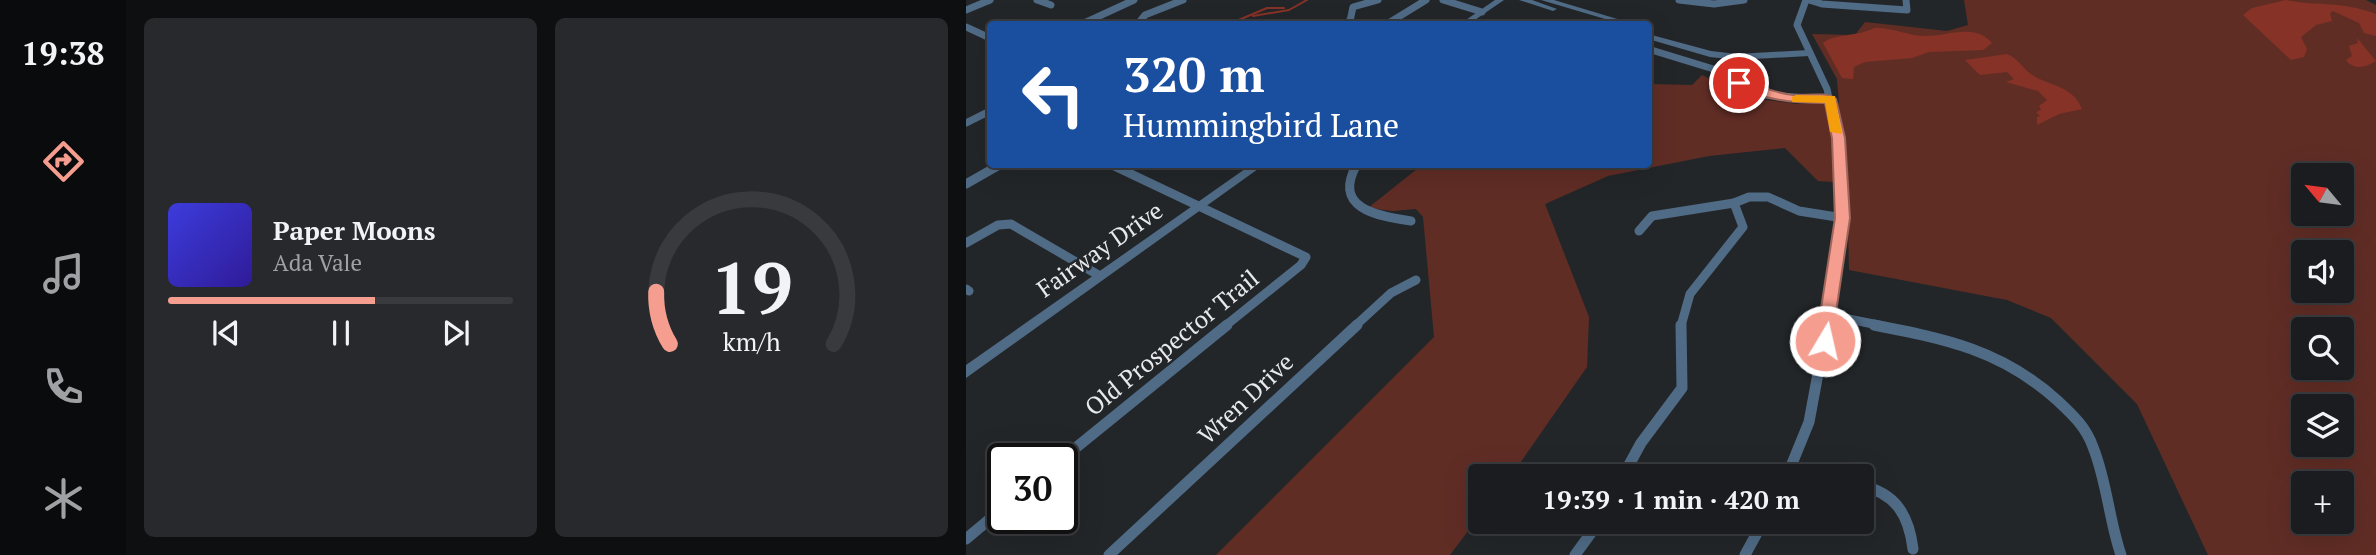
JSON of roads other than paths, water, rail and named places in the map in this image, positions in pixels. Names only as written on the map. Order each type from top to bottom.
[{"type":"street","points":[[966,10],[990,0]]},
{"type":"street","points":[[1037,0],[1051,5]]},
{"type":"street","points":[[1088,21],[1134,0]]},
{"type":"street","points":[[1140,21],[1145,15],[1183,0]]},
{"type":"street","points":[[1350,21],[1353,7],[1378,0]]},
{"type":"street","points":[[1392,21],[1426,0]]},
{"type":"street","points":[[1443,0],[1482,12]]},
{"type":"street","points":[[1468,21],[1500,0]]},
{"type":"street","points":[[1523,0],[1597,21]]},
{"type":"street","points":[[1545,0],[1619,21]]},
{"type":"street","points":[[1679,0],[1714,4],[1744,0]]},
{"type":"street","points":[[1793,464],[1809,420],[1829,315],[1843,218],[1838,138],[1830,99],[1823,78],[1797,25],[1807,0],[1822,5],[1907,10],[1906,0]]},
{"type":"street","points":[[966,27],[987,37]]},
{"type":"street","points":[[1652,31],[1722,50],[1807,50]]},
{"type":"street","points":[[1652,37],[1710,54],[1737,57],[1807,50]]},
{"type":"street","points":[[1652,50],[1720,71],[1763,94],[1795,99],[1830,99]]},
{"type":"street","points":[[966,124],[987,113]]},
{"type":"street","points":[[966,184],[994,168]]},
{"type":"street","points":[[1118,168],[1198,208]]},
{"type":"street","name":"Fairway Drive","points":[[966,372],[1254,168]]},
{"type":"street","points":[[1354,168],[1349,186],[1354,201],[1364,212],[1411,221]]},
{"type":"street","points":[[1639,231],[1652,216],[1734,203],[1749,197],[1768,197],[1800,211],[1843,218]]},
{"type":"street","points":[[1630,464],[1682,388],[1681,318],[1690,294],[1743,227],[1734,203]]},
{"type":"street","name":"Old Prospector Trail","points":[[1078,447],[1301,265],[1306,257],[1198,208]]},
{"type":"street","points":[[966,243],[998,225],[1011,224],[1100,276]]},
{"type":"street","name":"Wren Drive","points":[[1109,555],[1391,293],[1416,279]]},
{"type":"street","points":[[1829,315],[1949,338],[2012,363],[2039,380],[2086,430],[2104,481],[2121,555]]},
{"type":"street","points":[[1874,487],[1902,508],[1911,528],[1913,550]]},
{"type":"street","points":[[966,539],[987,521]]},
{"type":"street","points":[[1582,552],[1592,534]]},
{"type":"street","points":[[1745,555],[1756,534]]},
{"type":"waterway","points":[[1253,16],[1289,10],[1307,0]]},
{"type":"waterway","points":[[1236,21],[1267,8],[1284,8]]}]
